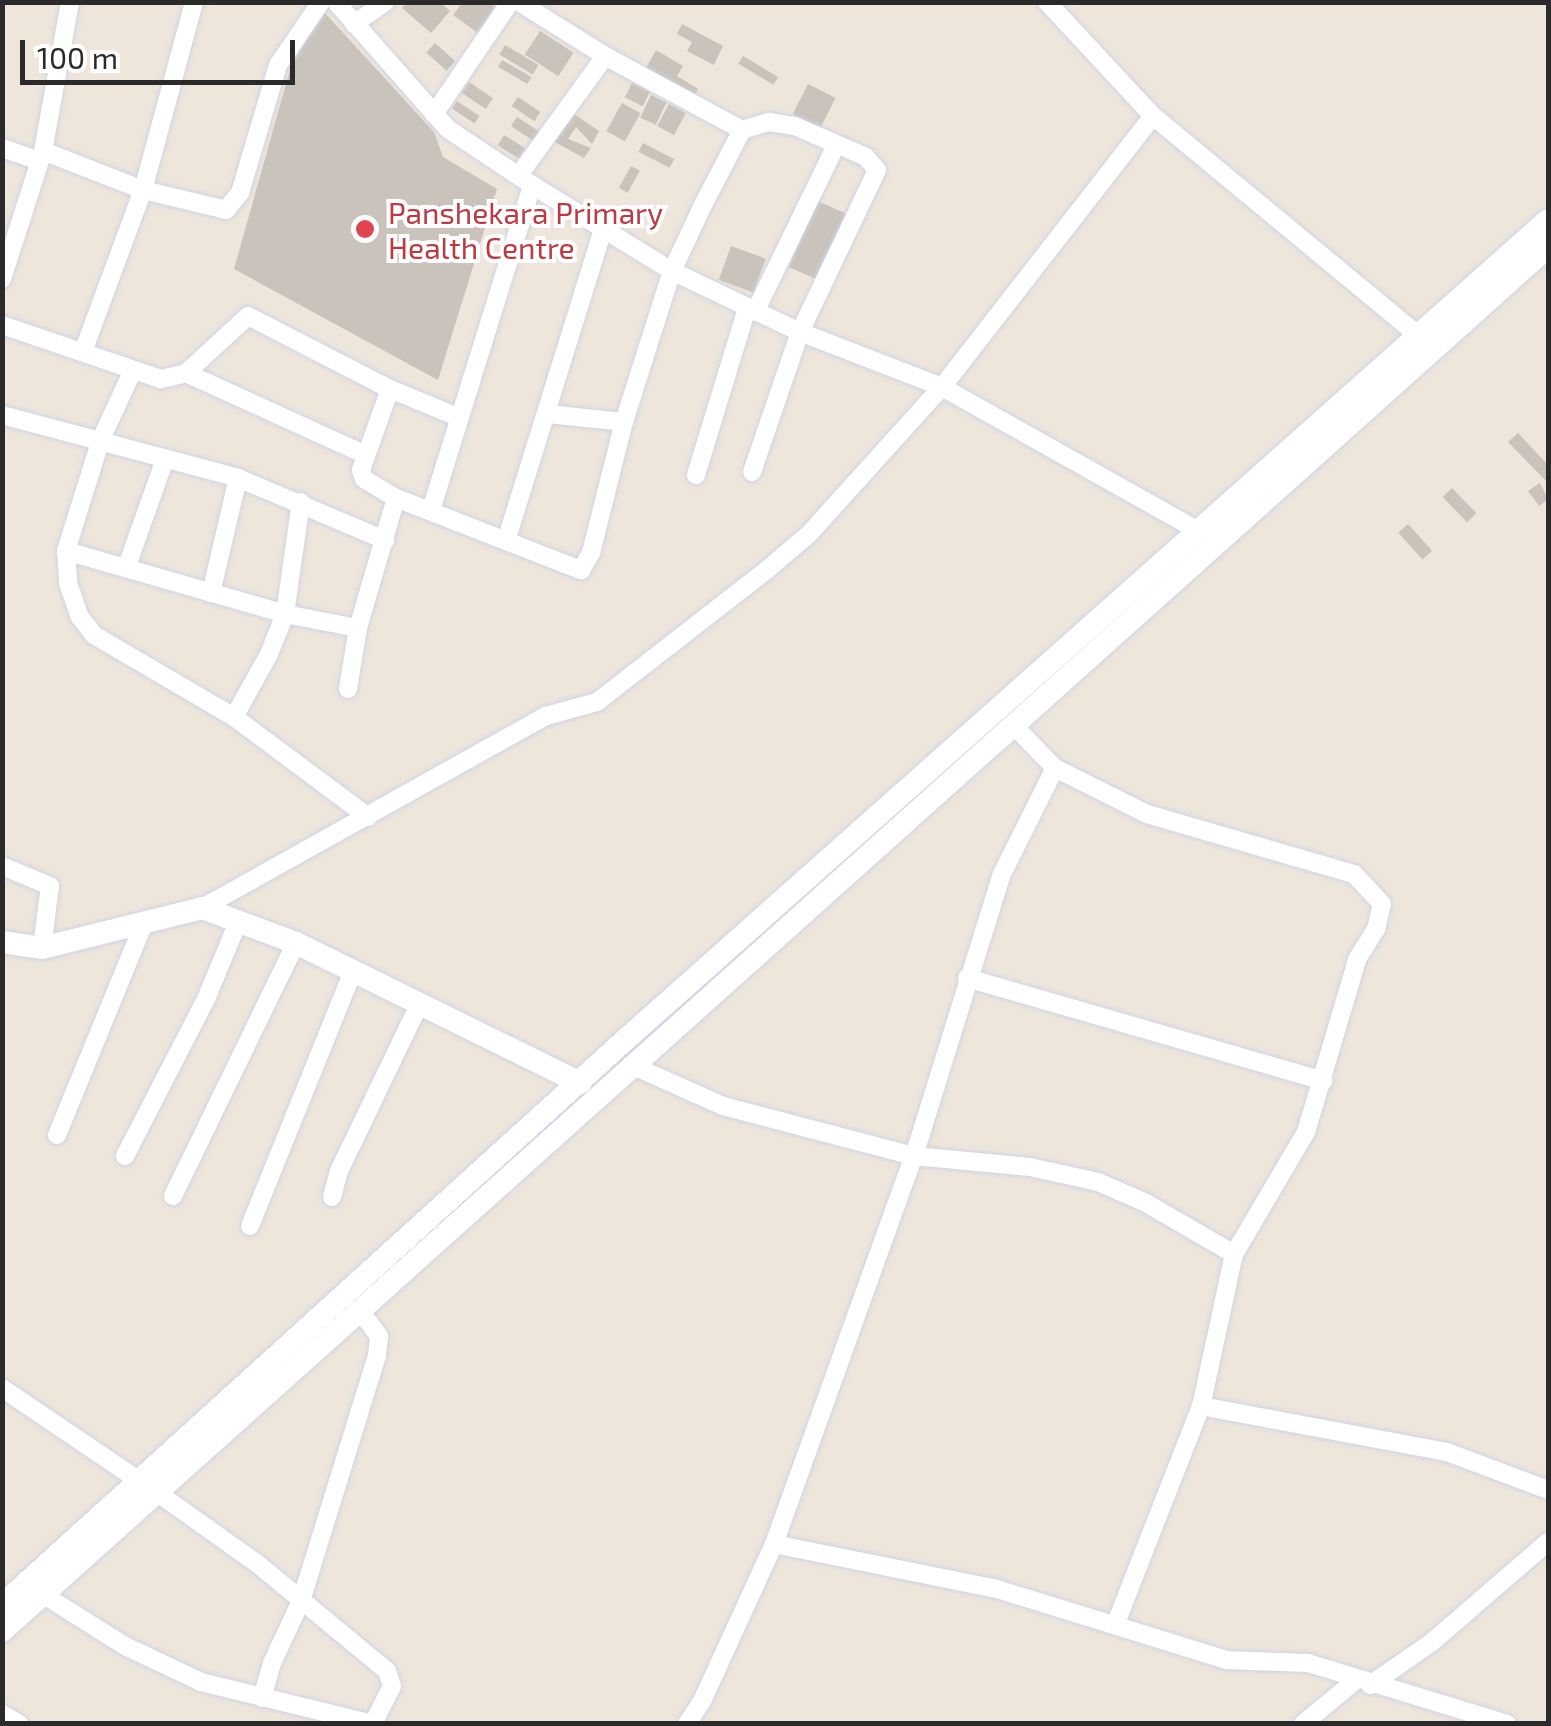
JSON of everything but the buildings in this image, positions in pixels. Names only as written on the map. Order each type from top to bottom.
[{"type":"street","points":[[2,280],[12,215],[41,156],[70,2]]},
{"type":"street","points":[[83,352],[143,190],[194,2]]},
{"type":"street","points":[[2,148],[41,156],[218,210],[233,205],[278,65],[320,2]]},
{"type":"street","points":[[336,2],[448,130],[672,271],[800,332],[942,387],[1199,530]]},
{"type":"street","points":[[354,24],[385,2]]},
{"type":"street","points":[[434,114],[510,2]]},
{"type":"street","points":[[519,2],[605,56],[742,130],[769,122],[796,126],[875,163],[876,181],[800,332],[752,472]]},
{"type":"street","points":[[1047,2],[1153,116],[1418,335]]},
{"type":"street","points":[[430,510],[525,180],[605,56]]},
{"type":"street","points":[[2,942],[42,948],[202,908],[546,716],[597,702],[809,534],[942,387],[1153,116]]},
{"type":"street","points":[[390,389],[361,475],[396,498],[575,570],[586,565],[624,422],[672,271],[742,130]]},
{"type":"street","points":[[696,475],[751,310],[836,145]]},
{"type":"street","points":[[205,1435],[360,1311],[1013,725],[1510,268],[1548,220]]},
{"type":"street","points":[[506,541],[604,228]]},
{"type":"street","points":[[2,1604],[205,1435],[580,1082],[1418,335],[1510,268],[1548,247]]},
{"type":"street","points":[[2,325],[161,380],[186,373],[248,316],[390,389],[458,418]]},
{"type":"street","points":[[133,370],[101,438],[66,551],[68,583],[80,616],[94,635],[234,717],[368,818]]},
{"type":"street","points":[[186,373],[366,455]]},
{"type":"street","points":[[547,414],[624,422]]},
{"type":"street","points":[[2,415],[101,438],[238,478],[385,540]]},
{"type":"street","points":[[126,566],[165,459]]},
{"type":"street","points":[[212,592],[238,478]]},
{"type":"street","points":[[348,690],[358,628],[396,498]]},
{"type":"street","points":[[234,717],[269,654],[284,614],[301,502]]},
{"type":"street","points":[[66,551],[284,614],[358,628]]},
{"type":"street","points":[[1013,725],[1055,768],[1147,814],[1354,874],[1382,904],[1381,918],[1357,960],[1323,1081],[1292,1160],[1234,1254],[1201,1406],[1115,1625]]},
{"type":"street","points":[[687,1724],[703,1699],[774,1544],[914,1156],[1001,876],[1055,768]]},
{"type":"street","points":[[2,866],[50,886],[42,948]]},
{"type":"street","points":[[202,908],[296,943],[580,1082]]},
{"type":"street","points":[[57,1135],[145,920]]},
{"type":"street","points":[[125,1156],[206,1000],[238,922]]},
{"type":"street","points":[[173,1196],[296,943]]},
{"type":"street","points":[[250,1226],[353,971]]},
{"type":"street","points":[[967,978],[1323,1081]]},
{"type":"street","points":[[332,1197],[418,1005]]},
{"type":"street","points":[[632,1065],[723,1106],[914,1156],[1030,1167],[1098,1182],[1234,1254]]},
{"type":"street","points":[[262,1698],[272,1663],[301,1601],[377,1356],[379,1336],[360,1311]]},
{"type":"street","points":[[2,1388],[221,1536],[390,1677],[389,1696],[373,1724],[200,1682],[155,1661],[44,1595]]},
{"type":"street","points":[[1201,1406],[1447,1452],[1548,1490]]},
{"type":"street","points":[[2,1631],[44,1595],[147,1486]]},
{"type":"street","points":[[1303,1724],[1432,1642],[1548,1542]]},
{"type":"street","points":[[774,1544],[997,1589],[1226,1660],[1308,1664],[1478,1720],[1507,1724]]},
{"type":"street","points":[[2,1714],[19,1724]]},
{"type":"place","name":"Panshekara Primary Health Centre","points":[[365,229]]}]
